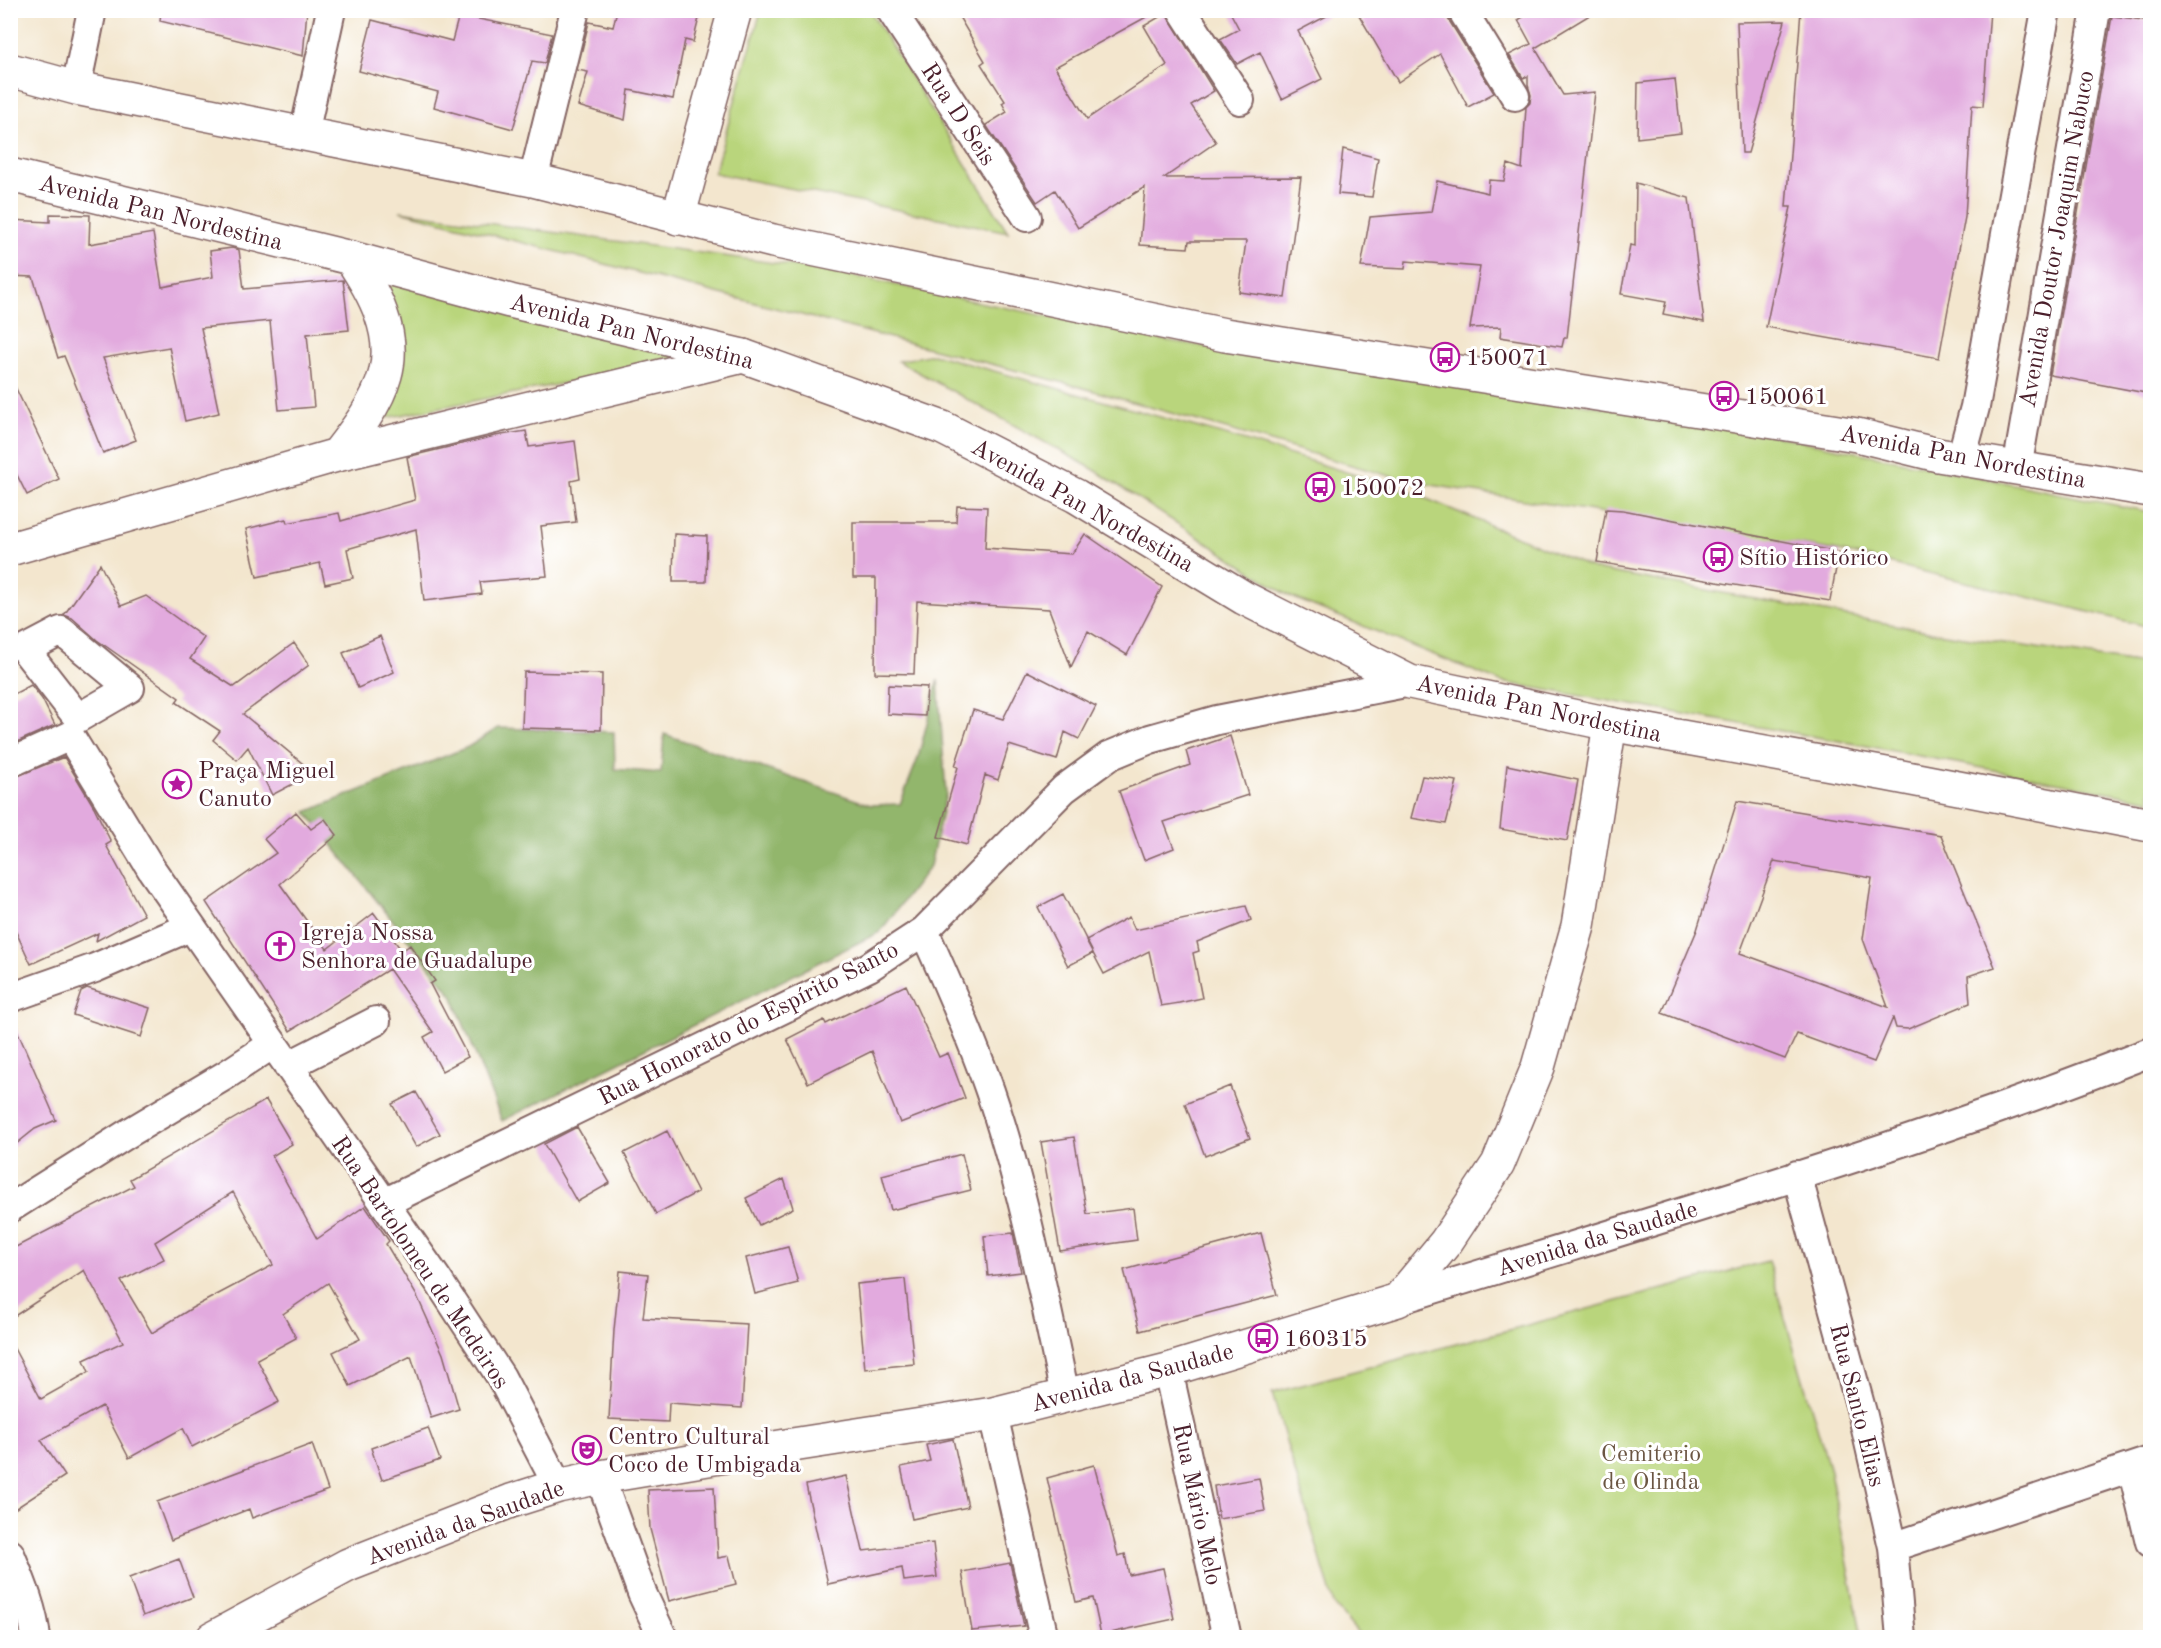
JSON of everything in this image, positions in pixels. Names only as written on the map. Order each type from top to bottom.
[{"type":"main road","points":[[678,218],[735,10]]},
{"type":"main road","name":"Avenida Pan Nordestina","points":[[10,70],[76,88],[533,180],[773,241],[1225,335],[1857,435],[1960,459],[2151,490]]},
{"type":"main road","name":"Avenida Pan Nordestina","points":[[10,175],[351,258],[510,301],[743,356],[943,428],[1076,496],[1244,597],[1410,682],[1610,724],[2151,825]]},
{"type":"main road","points":[[337,455],[355,432],[376,397],[386,374],[387,348],[384,321],[370,287],[351,258]]},
{"type":"main road","points":[[10,549],[337,455],[743,356]]},
{"type":"main road","points":[[1398,1300],[1446,1242],[1498,1164],[1538,1067],[1578,926],[1610,724]]},
{"type":"main road","name":"Avenida da Saudade","points":[[213,1638],[348,1565],[511,1501],[558,1486],[600,1477],[993,1414],[1168,1370],[1398,1300]]},
{"type":"street","points":[[76,88],[93,10]]},
{"type":"street","points":[[304,134],[332,10]]},
{"type":"street","points":[[533,180],[575,10]]},
{"type":"street","name":"Rua D Seis","points":[[891,10],[1027,217]]},
{"type":"street","points":[[1182,10],[1240,100]]},
{"type":"street","points":[[1462,10],[1515,96]]},
{"type":"street","name":"Avenida Doutor Joaquim Nabuco","points":[[1960,459],[1975,406],[2046,10]]},
{"type":"street","name":"Avenida Doutor Joaquim Nabuco","points":[[2017,468],[2096,10]]},
{"type":"street","name":"Rua Honorato do Espírito Santo","points":[[384,1203],[869,967],[924,932],[1064,789],[1109,756],[1150,739],[1217,720],[1410,682]]},
{"type":"street","name":"Rua Bartolomeu de Medeiros","points":[[10,764],[70,736],[152,870],[190,927],[384,1203],[501,1377],[558,1486]]},
{"type":"street","points":[[10,998],[95,968],[190,927]]},
{"type":"street","points":[[924,932],[959,1008],[990,1092],[1023,1206],[1065,1395]]},
{"type":"street","points":[[10,1208],[226,1075],[376,1021]]},
{"type":"street","name":"Avenida da Saudade","points":[[1398,1300],[1797,1175],[2070,1084],[2151,1052]]},
{"type":"street","name":"Rua Santo Elias","points":[[1797,1175],[1863,1416],[1893,1547],[1901,1638]]},
{"type":"street","name":"Rua Mário Melo","points":[[1168,1370],[1227,1638]]},
{"type":"street","points":[[993,1414],[1044,1638]]},
{"type":"street","points":[[1893,1547],[2141,1464],[2151,1542]]},
{"type":"street","points":[[600,1477],[642,1593],[663,1638]]},
{"type":"street","points":[[10,1554],[26,1593],[35,1625],[36,1638]]},
{"type":"green space","points":[[761,11],[870,11],[1008,232],[714,173]]},
{"type":"green space","points":[[400,211],[824,270],[1157,339],[1733,427],[2150,512],[2150,627],[1839,551],[1407,481],[1080,387]]},
{"type":"green space","points":[[380,275],[675,351],[678,361],[360,423],[386,401]]},
{"type":"green space","points":[[933,354],[1232,437],[1408,491],[1594,569],[1944,634],[2150,665],[2150,800],[1862,745],[1501,682],[1289,596],[1093,469],[898,361]]},
{"type":"green space","points":[[938,680],[946,794],[930,866],[880,932],[502,1121],[452,995],[306,812],[468,747],[498,728],[614,732],[615,769],[661,773],[664,734],[871,805],[900,804],[918,758]]},
{"type":"green space","name":"Cemiterio de Olinda","points":[[1768,1261],[1830,1471],[1862,1637],[1361,1637],[1334,1605],[1272,1393]]},
{"type":"building","points":[[161,10],[307,10],[303,56],[160,21]]},
{"type":"building","points":[[617,10],[685,10],[700,14],[693,42],[685,40],[673,99],[629,90],[625,120],[578,106],[588,72],[577,70],[589,22],[613,27]]},
{"type":"building","points":[[955,10],[1159,10],[1055,67],[1087,119],[1167,65],[1144,26],[1166,13],[1214,91],[1191,105],[1216,142],[1164,178],[1301,177],[1285,298],[1239,292],[1246,241],[1189,241],[1188,248],[1140,245],[1145,187],[1078,228],[1055,190],[1037,202],[986,125],[1007,112],[1002,103],[1005,101],[981,64],[985,61]]},
{"type":"building","points":[[1229,10],[1338,10],[1298,31],[1322,79],[1282,99],[1260,52],[1237,64],[1220,39],[1239,29]]},
{"type":"building","points":[[1356,10],[1446,10],[1448,19],[1494,93],[1468,107],[1440,54],[1398,82]]},
{"type":"building","points":[[1535,10],[1598,10],[1535,48],[1563,95],[1595,92],[1567,338],[1564,338],[1562,347],[1500,337],[1501,327],[1470,328],[1480,267],[1406,261],[1405,269],[1361,267],[1370,217],[1431,212],[1437,181],[1488,193],[1489,180],[1504,181],[1508,164],[1522,169],[1526,107],[1530,103],[1531,95],[1528,76],[1523,78],[1509,55],[1531,44],[1518,20]]},
{"type":"building","points":[[1801,10],[1990,10],[1983,106],[1972,105],[1965,217],[1939,358],[1766,327],[1791,207],[1786,207]]},
{"type":"building","points":[[459,15],[552,34],[545,63],[532,61],[513,129],[434,107],[438,92],[359,71],[372,20],[452,41]]},
{"type":"building","points":[[2112,16],[2151,21],[2151,394],[2050,375]]},
{"type":"building","points":[[1785,21],[1748,153],[1742,153],[1737,22]]},
{"type":"building","points":[[1675,79],[1681,133],[1637,138],[1638,83]]},
{"type":"building","points":[[1343,149],[1378,158],[1372,197],[1338,194]]},
{"type":"building","points":[[1636,183],[1689,198],[1704,322],[1663,314],[1666,302],[1621,294],[1630,245],[1635,246]]},
{"type":"building","points":[[50,214],[90,215],[89,244],[153,233],[162,287],[213,277],[210,251],[232,248],[239,250],[244,289],[343,280],[349,330],[307,334],[314,407],[279,410],[270,321],[201,328],[219,413],[185,421],[169,347],[103,358],[136,440],[103,453],[64,356],[58,358],[33,277],[10,276],[10,220],[50,222]]},
{"type":"building","points":[[10,376],[59,479],[27,495],[10,461]]},
{"type":"building","points":[[526,431],[529,447],[575,441],[580,479],[571,481],[576,522],[541,526],[547,576],[480,582],[482,594],[424,601],[416,529],[347,549],[353,578],[325,584],[320,563],[257,577],[246,529],[286,519],[287,523],[339,513],[341,521],[415,500],[407,457]]},
{"type":"building","points":[[957,506],[987,507],[985,548],[1072,554],[1085,534],[1162,587],[1127,655],[1088,631],[1071,667],[1049,609],[917,601],[914,674],[875,673],[876,578],[853,578],[853,522],[956,522]]},
{"type":"building","name":"Sítio Histórico","points":[[1606,509],[1623,510],[1839,552],[1830,601],[1597,562]]},
{"type":"building","points":[[674,534],[707,536],[706,582],[673,582]]},
{"type":"building","points":[[100,564],[121,606],[146,596],[204,638],[190,659],[234,687],[294,643],[309,665],[243,714],[314,773],[272,795],[248,747],[237,760],[213,740],[220,731],[176,702],[179,698],[97,640],[72,618],[64,615]]},
{"type":"building","points":[[380,636],[394,672],[358,688],[343,653]]},
{"type":"building","points":[[1027,671],[1096,706],[1079,739],[1065,732],[1057,760],[1009,745],[998,780],[985,775],[967,845],[938,837],[958,767],[955,766],[973,710],[1003,719]]},
{"type":"building","points":[[524,672],[602,674],[601,730],[522,728]]},
{"type":"building","points":[[31,685],[42,699],[55,725],[10,745],[10,696]]},
{"type":"building","points":[[888,685],[927,687],[925,716],[887,714]]},
{"type":"building","points":[[1230,736],[1248,795],[1164,822],[1174,848],[1144,860],[1119,791],[1190,765],[1186,751]]},
{"type":"building","points":[[64,757],[94,807],[111,842],[106,845],[144,915],[96,941],[98,933],[31,964],[10,919],[10,779]]},
{"type":"building","points":[[1507,765],[1578,780],[1567,841],[1500,829]]},
{"type":"building","points":[[1422,776],[1457,781],[1446,824],[1411,818]]},
{"type":"building","points":[[1737,801],[1941,835],[1995,967],[1968,976],[1970,1003],[1908,1029],[1896,1028],[1893,1018],[1874,1062],[1797,1034],[1785,1059],[1662,1013],[1697,930]],"holes":[[[1774,861],[1872,878],[1863,939],[1888,1007],[1740,953]]]},
{"type":"building","points":[[296,812],[311,829],[325,819],[337,835],[280,884],[327,949],[374,913],[402,951],[410,945],[435,981],[430,984],[468,1057],[442,1071],[424,1037],[433,1032],[389,969],[290,1031],[206,902],[276,853],[264,839]]},
{"type":"building","points":[[1063,894],[1093,953],[1068,966],[1038,907]]},
{"type":"building","points":[[1246,906],[1251,920],[1197,942],[1199,951],[1193,953],[1202,998],[1179,1003],[1161,1006],[1149,951],[1104,974],[1086,940],[1129,917],[1135,930]]},
{"type":"building","points":[[906,985],[939,1057],[948,1053],[965,1098],[900,1123],[872,1051],[808,1083],[787,1039],[824,1020],[826,1024]]},
{"type":"building","points":[[87,988],[150,1008],[141,1037],[73,1015],[81,991]]},
{"type":"building","points":[[10,1014],[56,1120],[35,1129],[10,1149]]},
{"type":"building","points":[[1230,1086],[1250,1138],[1205,1156],[1185,1104]]},
{"type":"building","points":[[416,1092],[440,1134],[416,1147],[392,1104]]},
{"type":"building","points":[[266,1100],[292,1144],[272,1156],[317,1239],[365,1206],[389,1241],[386,1244],[417,1296],[443,1354],[459,1409],[431,1418],[411,1356],[350,1386],[333,1352],[360,1339],[328,1283],[283,1314],[296,1338],[257,1359],[279,1402],[192,1447],[183,1428],[129,1458],[102,1406],[41,1440],[65,1476],[10,1512],[10,1341],[41,1399],[89,1372],[84,1360],[123,1342],[84,1270],[10,1319],[10,1250],[134,1186],[130,1179]],"holes":[[[233,1192],[273,1265],[192,1308],[152,1333],[121,1281],[164,1259],[155,1242]]]},
{"type":"building","points":[[577,1127],[610,1183],[577,1202],[544,1144]]},
{"type":"building","points":[[667,1131],[698,1192],[656,1214],[624,1153]]},
{"type":"building","points":[[1074,1137],[1087,1214],[1133,1208],[1137,1240],[1060,1251],[1041,1142]]},
{"type":"building","points":[[962,1154],[971,1190],[891,1210],[882,1175]]},
{"type":"building","points":[[784,1179],[793,1208],[759,1225],[746,1198]]},
{"type":"building","points":[[1013,1233],[1021,1272],[988,1276],[984,1236]]},
{"type":"building","points":[[1261,1233],[1277,1295],[1140,1331],[1124,1270]]},
{"type":"building","points":[[788,1247],[798,1283],[755,1294],[746,1258]]},
{"type":"building","points":[[620,1271],[648,1274],[643,1318],[747,1324],[742,1408],[669,1403],[668,1422],[609,1419]]},
{"type":"building","points":[[905,1279],[914,1364],[865,1369],[857,1284]]},
{"type":"building","points":[[428,1428],[440,1460],[382,1480],[371,1448]]},
{"type":"building","points":[[953,1439],[968,1507],[912,1519],[901,1467],[930,1461],[926,1445]]},
{"type":"building","points":[[312,1444],[328,1490],[252,1518],[249,1509],[171,1540],[157,1502]]},
{"type":"building","points":[[1094,1465],[1118,1556],[1125,1554],[1129,1575],[1163,1568],[1174,1619],[1101,1635],[1093,1598],[1076,1602],[1047,1478]]},
{"type":"building","points":[[846,1476],[863,1551],[933,1543],[937,1577],[904,1581],[902,1568],[828,1584],[806,1485]]},
{"type":"building","points":[[1259,1478],[1265,1511],[1219,1519],[1214,1486]]},
{"type":"building","points":[[714,1487],[718,1558],[729,1556],[736,1584],[669,1601],[650,1529],[648,1490]]},
{"type":"building","points":[[179,1559],[193,1597],[143,1616],[129,1578]]},
{"type":"building","points":[[1010,1563],[1024,1626],[972,1631],[962,1572]]},
{"type":"place","name":"150071","points":[[1445,357]]},
{"type":"place","name":"150061","points":[[1724,396]]},
{"type":"place","name":"150072","points":[[1320,487]]},
{"type":"place","name":"Sítio Histórico","points":[[1718,557]]},
{"type":"place","name":"Praça Miguel Canuto","points":[[177,784]]},
{"type":"place","name":"Igreja Nossa Senhora de Guadalupe","points":[[280,946]]},
{"type":"place","name":"160315","points":[[1263,1338]]},
{"type":"place","name":"Centro Cultural Coco de Umbigada","points":[[587,1450]]}]
